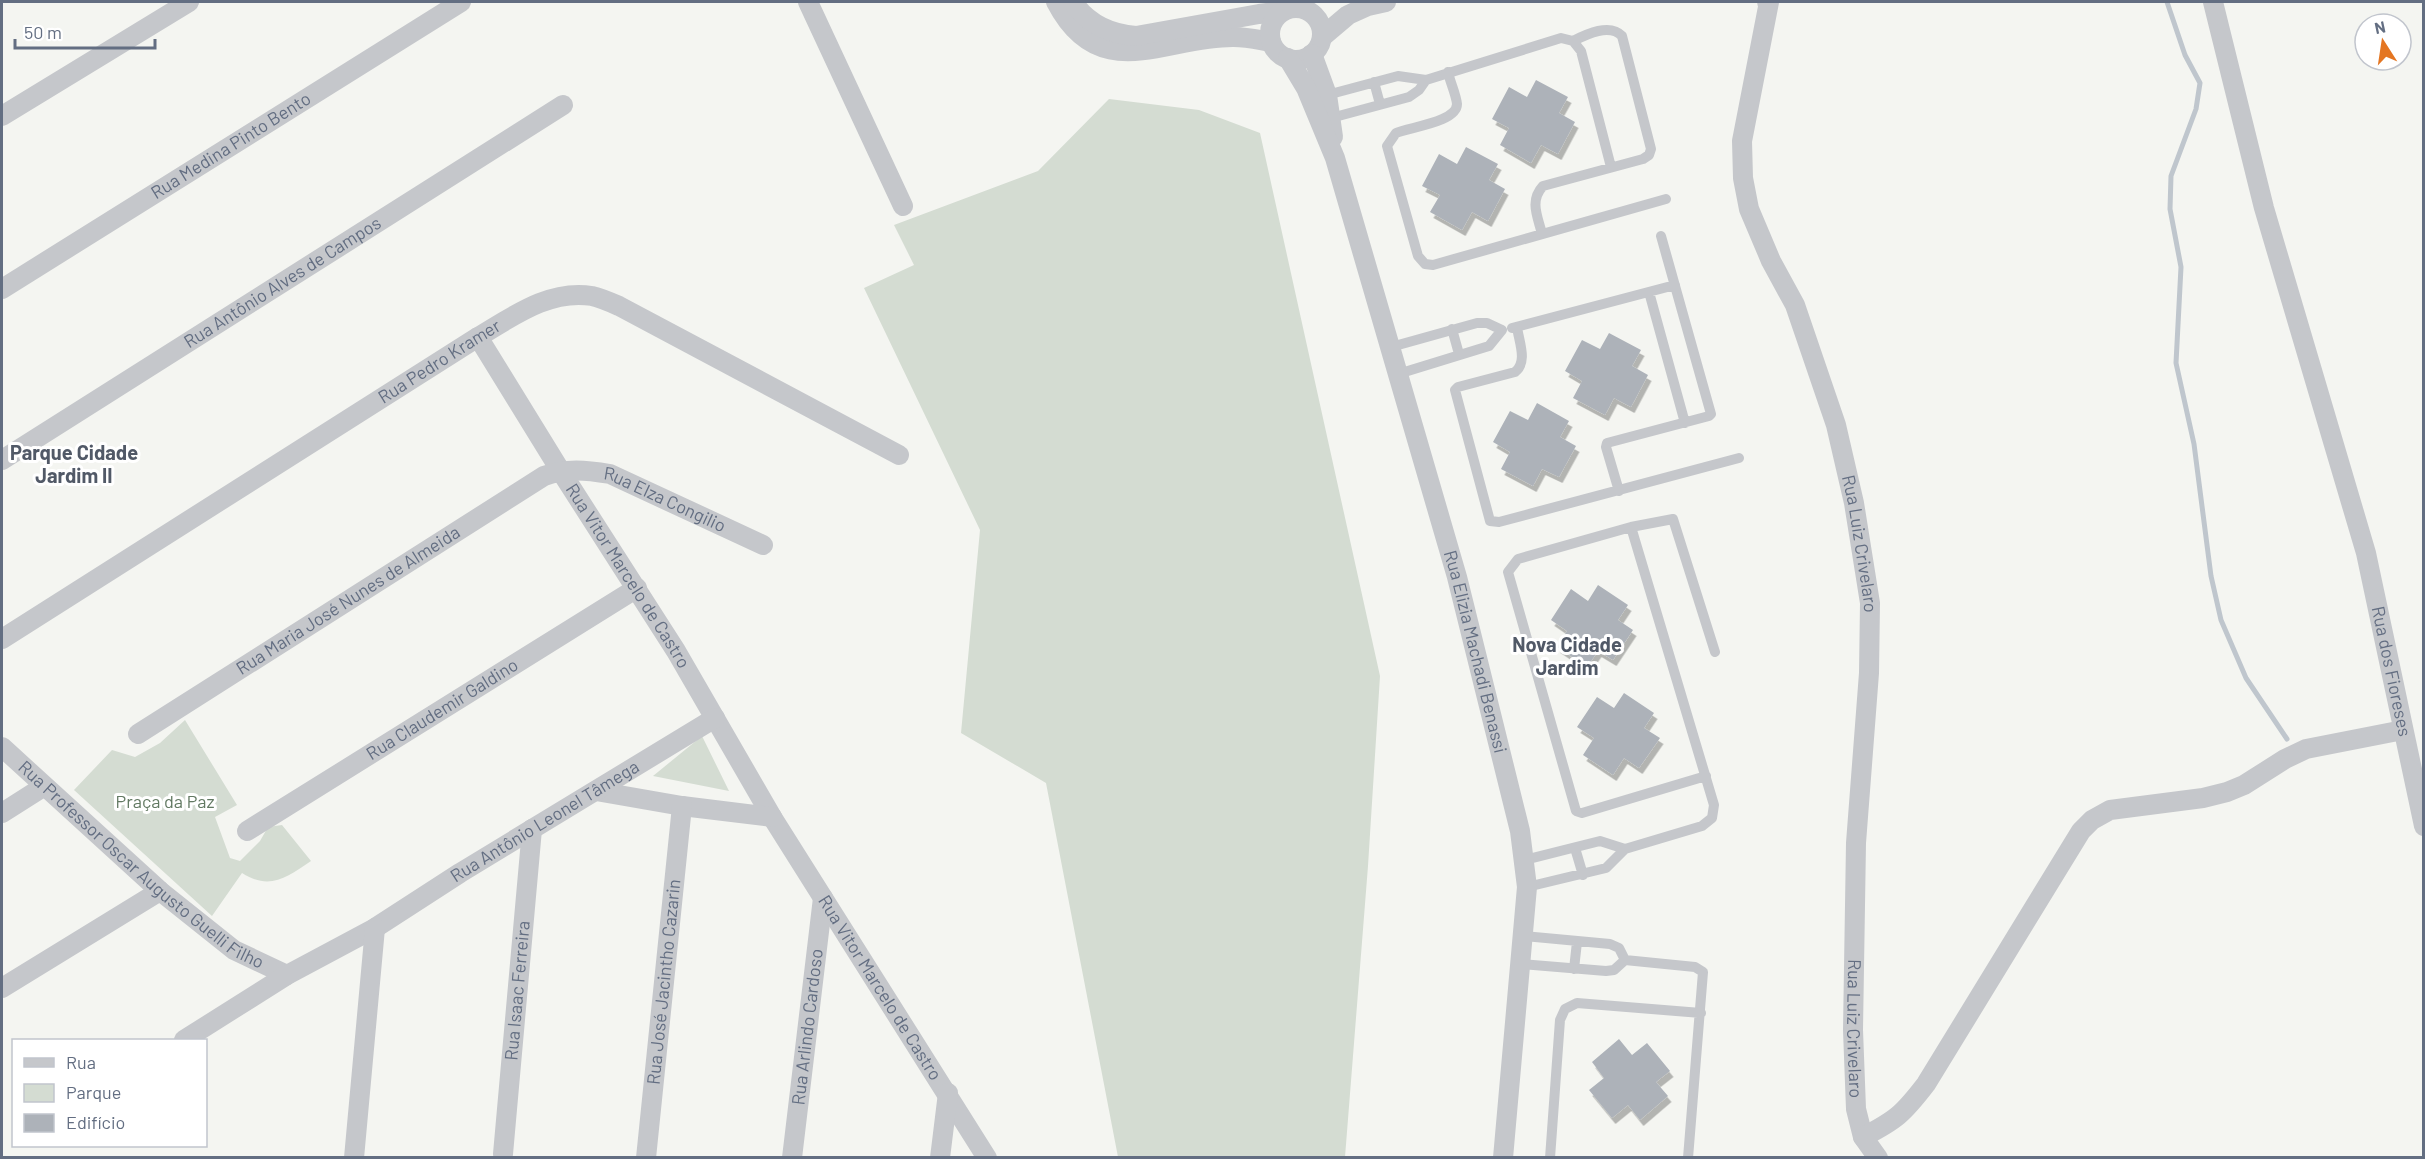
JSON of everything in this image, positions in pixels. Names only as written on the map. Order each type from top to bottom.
[{"type":"street","points":[[2,116],[189,2]]},
{"type":"street","name":"Rua Medina Pinto Bento","points":[[2,289],[461,2]]},
{"type":"street","points":[[808,2],[903,206]]},
{"type":"street","points":[[1056,2],[1076,32],[1091,43],[1116,42],[1136,36],[1292,10],[1319,2]]},
{"type":"street","points":[[1073,2],[1089,20],[1116,42],[1135,51],[1155,50],[1234,37],[1271,42]]},
{"type":"street","points":[[1317,46],[1321,27],[1309,12],[1292,10],[1272,25],[1271,42],[1276,50],[1296,60],[1317,46],[1348,15],[1368,6],[1386,2]]},
{"type":"street","name":"Rua Luiz Crivelaro","points":[[1768,2],[1742,141],[1743,178],[1749,209],[1771,261],[1796,305],[1836,425],[1854,503],[1870,603],[1869,674],[1856,843],[1853,1019],[1856,1109],[1863,1137]]},
{"type":"street","name":"Rua dos Fioreses","points":[[2213,2],[2264,208],[2366,553],[2411,736],[2424,826]]},
{"type":"street","name":"Rua Elizia Machadi Benassi","points":[[1317,46],[1331,118],[1335,158]]},
{"type":"street","name":"Rua Elizia Machadi Benassi","points":[[1288,58],[1306,88],[1335,158],[1457,577],[1520,831],[1527,887],[1503,1158]]},
{"type":"street","name":"Rua Antônio Alves de Campos","points":[[2,460],[563,105]]},
{"type":"street","name":"Rua Pedro Kramer","points":[[2,639],[478,337],[532,305],[568,295],[592,296],[619,306],[899,455]]},
{"type":"street","name":"Rua Vitor Marcelo de Castro","points":[[478,337],[560,470],[637,588],[772,817],[987,1158]]},
{"type":"street","name":"Rua Elza Congilio","points":[[560,470],[588,470],[610,474],[763,545]]},
{"type":"street","name":"Rua Maria José Nunes de Almeida","points":[[138,734],[544,476],[560,470]]},
{"type":"street","name":"Rua Claudemir Galdino","points":[[247,831],[637,588]]},
{"type":"street","name":"Rua Antônio Leonel Tâmega","points":[[187,1039],[287,975],[375,928],[715,718]]},
{"type":"street","points":[[1878,1158],[1863,1137],[1888,1124],[1905,1111],[1926,1084],[2081,831],[2092,820],[2110,810],[2203,798],[2228,792],[2244,785],[2284,759],[2306,749],[2411,736]]},
{"type":"street","name":"Rua Professor Oscar Augusto Guelli Filho","points":[[2,747],[43,787],[160,891],[234,950],[287,975]]},
{"type":"street","points":[[2,813],[43,787]]},
{"type":"street","points":[[596,791],[682,806],[772,817]]},
{"type":"street","name":"Rua José Jacintho Cazarin","points":[[646,1158],[682,806]]},
{"type":"street","name":"Rua Isaac Ferreira","points":[[503,1154],[532,829]]},
{"type":"street","points":[[2,988],[160,891]]},
{"type":"street","name":"Rua Arlindo Cardoso","points":[[792,1158],[823,897]]},
{"type":"street","points":[[354,1158],[375,928]]},
{"type":"street","points":[[940,1158],[948,1093]]},
{"type":"lane","points":[[1327,95],[1406,75],[1426,80],[1562,38],[1573,41],[1611,29],[1618,32],[1623,41],[1652,149],[1643,159],[1543,186],[1534,202],[1542,234]]},
{"type":"lane","points":[[1573,41],[1581,51],[1611,166]]},
{"type":"lane","points":[[1448,72],[1457,103],[1454,113],[1446,118],[1396,133],[1387,146],[1419,259],[1425,264],[1433,265],[1666,199]]},
{"type":"lane","points":[[1331,118],[1409,97],[1419,90],[1426,80]]},
{"type":"lane","points":[[1374,82],[1380,104]]},
{"type":"lane","points":[[1619,491],[1606,447],[1607,443],[1711,414],[1661,236]]},
{"type":"lane","points":[[1390,347],[1484,322],[1502,330],[1517,327],[1675,285]]},
{"type":"lane","points":[[1649,292],[1685,423]]},
{"type":"lane","points":[[1517,327],[1523,360],[1520,369],[1458,387],[1455,390],[1488,518],[1494,522],[1739,458]]},
{"type":"lane","points":[[1452,330],[1459,354]]},
{"type":"lane","points":[[1398,374],[1489,346],[1502,330]]},
{"type":"lane","points":[[1706,776],[1582,813],[1575,808],[1508,572],[1518,559],[1631,527],[1666,519],[1675,520],[1715,652]]},
{"type":"lane","points":[[1527,887],[1611,866],[1626,849],[1708,823],[1712,818],[1714,805],[1706,776],[1631,527]]},
{"type":"lane","points":[[1525,860],[1600,841],[1626,849]]},
{"type":"lane","points":[[1575,848],[1582,875]]},
{"type":"lane","points":[[1523,936],[1615,946],[1619,948],[1625,960]]},
{"type":"lane","points":[[1574,969],[1577,942]]},
{"type":"lane","points":[[1521,964],[1614,970],[1625,960],[1695,967],[1701,970],[1704,975],[1688,1158]]},
{"type":"lane","points":[[1550,1158],[1560,1020],[1565,1008],[1577,1003],[1701,1013]]},
{"type":"green space","points":[[1109,99],[1199,110],[1260,133],[1380,676],[1368,866],[1345,1157],[1118,1157],[1046,783],[961,733],[980,530],[864,288],[914,265],[894,225],[1038,171]]},
{"type":"green space","name":"Praça da Paz","points":[[185,720],[237,805],[215,817],[230,858],[240,861],[260,841],[268,827],[282,825],[311,861],[278,880],[261,881],[242,873],[212,916],[74,790],[112,750],[135,757],[160,743]]},
{"type":"green space","points":[[702,736],[729,791],[653,776]]},
{"type":"building","points":[[1536,80],[1568,97],[1559,113],[1575,122],[1558,154],[1541,145],[1531,163],[1500,145],[1509,128],[1492,119],[1509,87],[1527,97]]},
{"type":"building","points":[[1466,147],[1498,164],[1489,180],[1505,189],[1488,221],[1472,212],[1462,230],[1430,212],[1440,195],[1422,186],[1439,154],[1457,164]]},
{"type":"building","points":[[1609,333],[1641,350],[1632,366],[1648,375],[1631,407],[1614,398],[1605,415],[1573,398],[1582,381],[1565,371],[1582,340],[1600,349]]},
{"type":"building","points":[[1537,403],[1569,421],[1560,437],[1576,446],[1559,477],[1542,469],[1533,486],[1501,469],[1510,452],[1493,442],[1510,411],[1528,420]]},
{"type":"building","points":[[1598,585],[1628,605],[1618,620],[1633,630],[1613,660],[1598,651],[1587,667],[1557,647],[1567,631],[1551,620],[1571,589],[1588,601]]},
{"type":"building","points":[[1624,693],[1654,713],[1644,728],[1660,738],[1639,768],[1624,758],[1613,775],[1583,755],[1594,738],[1577,727],[1597,697],[1614,708]]},
{"type":"building","points":[[1619,1039],[1632,1055],[1647,1043],[1670,1071],[1656,1082],[1668,1096],[1640,1120],[1628,1105],[1612,1118],[1589,1090],[1604,1078],[1592,1062]]},
{"type":"waterway","points":[[2167,2],[2185,55],[2200,83],[2196,109],[2171,176],[2170,209],[2181,267],[2176,363],[2194,444],[2211,576],[2221,620],[2246,678],[2287,739]]},
{"type":"district","name":"Parque Cidade Jardim II","points":[[74,464]]},
{"type":"district","name":"Nova Cidade Jardim","points":[[1567,656]]}]
